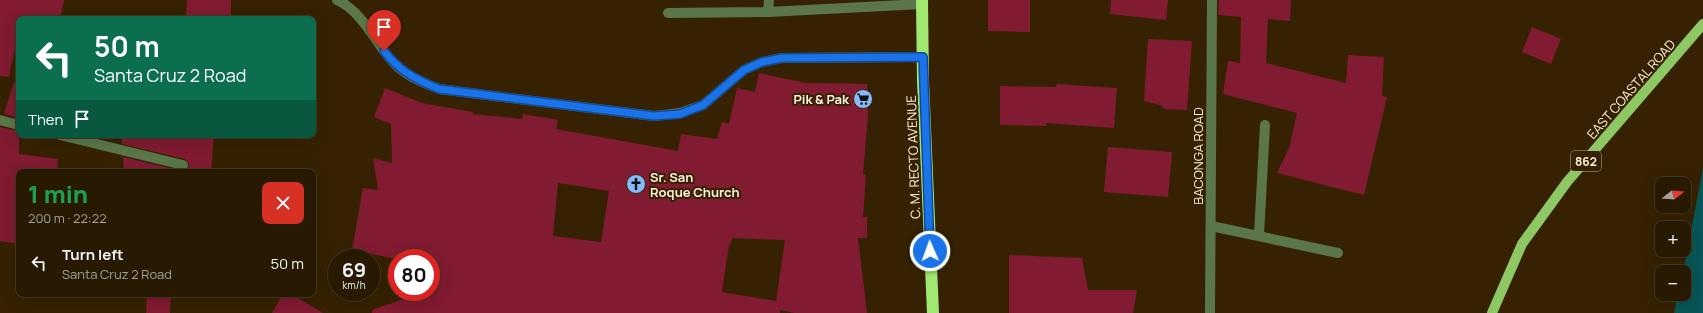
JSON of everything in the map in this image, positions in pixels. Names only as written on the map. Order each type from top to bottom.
[{"type":"highway","name":"C. M. RECTO AVENUE","points":[[922,2],[933,313]]},
{"type":"main road","name":"EAST COASTAL ROAD","points":[[1492,313],[1522,244],[1567,182],[1703,24]]},
{"type":"street","points":[[337,0],[342,2],[358,17],[392,62],[411,77],[439,89],[654,116],[680,114],[703,105],[744,70],[762,62],[782,58],[923,57]]},
{"type":"street","points":[[768,12],[769,0]]},
{"type":"street","name":"BACONGA ROAD","points":[[1210,313],[1212,0]]},
{"type":"street","points":[[668,14],[768,12],[922,2]]},
{"type":"street","points":[[0,120],[16,124]]},
{"type":"street","points":[[1259,235],[1265,125]]},
{"type":"street","points":[[72,138],[183,166]]},
{"type":"street","points":[[1211,226],[1338,253]]},
{"type":"water","points":[[1703,168],[1703,313],[1674,313],[1677,301],[1691,301],[1691,265],[1684,265],[1686,257],[1691,257],[1691,230]]},
{"type":"building","points":[[0,0],[64,0],[61,16],[16,16],[16,44],[9,77],[0,76]]},
{"type":"building","points":[[187,0],[231,0],[231,16],[186,16]]},
{"type":"building","points":[[988,0],[1030,0],[1030,32],[988,31]]},
{"type":"building","points":[[1111,0],[1168,0],[1166,20],[1110,14]]},
{"type":"building","points":[[1219,0],[1291,0],[1290,21],[1268,19],[1266,63],[1346,83],[1348,55],[1384,57],[1382,96],[1387,97],[1364,195],[1277,173],[1289,148],[1297,113],[1223,94],[1228,61],[1240,63],[1241,17],[1218,15]]},
{"type":"building","points":[[1532,27],[1561,39],[1551,64],[1522,52]]},
{"type":"building","points":[[1148,39],[1192,41],[1187,110],[1163,109],[1163,106],[1144,101]]},
{"type":"building","points":[[759,73],[806,83],[867,84],[868,116],[863,174],[866,175],[863,217],[867,217],[867,238],[858,238],[867,313],[794,313],[780,310],[780,313],[372,313],[372,310],[398,301],[440,301],[440,249],[388,249],[388,257],[380,256],[380,249],[352,249],[363,188],[378,190],[373,158],[392,163],[391,124],[374,117],[385,88],[422,103],[473,112],[472,114],[522,119],[523,114],[558,120],[556,129],[678,151],[681,134],[717,139],[722,122],[729,124],[737,88],[755,92]],"holes":[[[558,183],[609,191],[601,242],[553,236]],[[732,238],[785,240],[776,301],[722,292],[729,245]]]},
{"type":"building","points":[[14,82],[16,82],[16,117],[4,114]]},
{"type":"building","points":[[1057,84],[1117,88],[1114,128],[1046,123],[1046,126],[1000,125],[1000,86],[1056,87]]},
{"type":"building","points":[[0,127],[16,130],[16,138],[19,138],[19,154],[58,159],[57,169],[16,169],[16,244],[0,241]]},
{"type":"building","points":[[122,138],[214,138],[211,169],[188,169],[189,164],[185,159],[122,144]]},
{"type":"building","points":[[1108,147],[1172,152],[1168,197],[1104,192]]},
{"type":"building","points":[[123,157],[174,169],[124,169]]},
{"type":"building","points":[[1009,255],[1082,258],[1088,290],[1137,290],[1133,313],[1009,313]]},
{"type":"building","points":[[147,297],[171,297],[170,313],[146,313]]},
{"type":"building","points":[[281,297],[296,297],[323,313],[272,313]]},
{"type":"place","name":"Pik & Pak","points":[[863,99]]},
{"type":"place","name":"Sr. San Roque Church","points":[[636,184]]},
{"type":"route","points":[[384,51],[392,62],[411,77],[439,89],[654,116],[680,114],[703,105],[744,70],[762,62],[782,58],[923,57],[930,251]]}]
